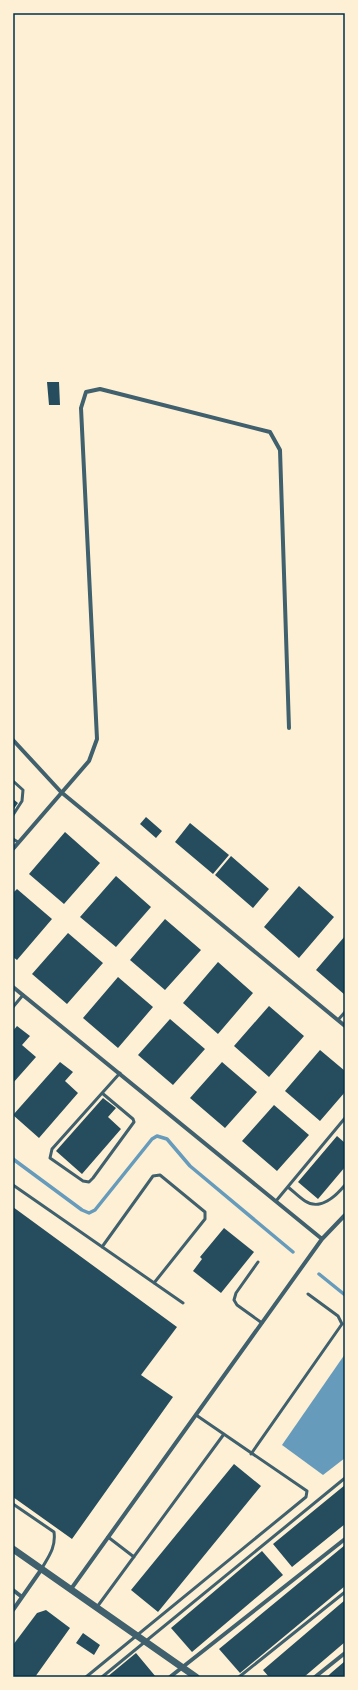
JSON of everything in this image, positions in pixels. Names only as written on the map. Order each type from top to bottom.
[{"type":"street","points":[[13,849],[88,761],[97,739],[81,408],[86,392],[100,389],[270,432],[280,450],[289,728]]},
{"type":"street","points":[[13,740],[61,792],[345,1026]]},
{"type":"street","points":[[13,987],[322,1239]]},
{"type":"street","points":[[71,1590],[322,1239],[345,1215]]},
{"type":"street","points":[[170,1677],[345,1539]]},
{"type":"street","points":[[13,1549],[96,1609],[196,1677]]},
{"type":"street","points":[[13,1610],[41,1570]]},
{"type":"street","points":[[13,1590],[22,1597]]},
{"type":"street","points":[[315,1677],[345,1653]]},
{"type":"lane","points":[[13,781],[23,790],[24,797],[13,815]]},
{"type":"lane","points":[[13,838],[18,842]]},
{"type":"lane","points":[[13,1007],[23,995]]},
{"type":"lane","points":[[338,1020],[345,1012]]},
{"type":"lane","points":[[102,1093],[134,1122],[93,1178],[89,1182],[83,1181],[50,1158],[50,1153],[102,1093],[120,1073]]},
{"type":"lane","points":[[276,1201],[345,1118]]},
{"type":"lane","points":[[102,1247],[153,1176],[160,1175],[205,1212],[206,1216],[154,1283]]},
{"type":"lane","points":[[13,1185],[183,1303]]},
{"type":"lane","points":[[288,1186],[306,1202],[313,1205],[324,1203],[337,1195],[345,1185]]},
{"type":"lane","points":[[258,1262],[236,1292],[234,1300],[237,1305],[262,1323]]},
{"type":"lane","points":[[251,1454],[342,1324],[338,1316],[308,1294]]},
{"type":"lane","points":[[86,1677],[306,1497],[307,1491],[196,1415]]},
{"type":"lane","points":[[96,1609],[224,1434]]},
{"type":"lane","points":[[102,1677],[345,1478]]},
{"type":"lane","points":[[13,1504],[54,1532],[55,1540],[53,1549],[41,1570]]},
{"type":"lane","points":[[108,1537],[134,1557]]},
{"type":"lane","points":[[238,1677],[345,1592]]},
{"type":"water","points":[[345,1354],[345,1458],[323,1475],[282,1445]]},
{"type":"building","points":[[47,382],[59,382],[60,405],[49,405]]},
{"type":"building","points":[[13,799],[18,803],[13,810]]},
{"type":"building","points":[[146,817],[162,831],[156,838],[140,824]]},
{"type":"building","points":[[190,823],[229,855],[213,874],[175,842]]},
{"type":"building","points":[[65,832],[100,863],[64,904],[29,874]]},
{"type":"building","points":[[231,856],[269,889],[253,908],[215,875]]},
{"type":"building","points":[[116,876],[151,907],[116,947],[80,917]]},
{"type":"building","points":[[299,886],[334,917],[299,958],[264,927]]},
{"type":"building","points":[[17,889],[52,919],[17,960],[13,957],[13,893]]},
{"type":"building","points":[[165,919],[201,950],[165,990],[130,960]]},
{"type":"building","points":[[68,933],[103,963],[67,1004],[32,974]]},
{"type":"building","points":[[345,936],[345,995],[316,970]]},
{"type":"building","points":[[218,962],[253,993],[218,1034],[183,1003]]},
{"type":"building","points":[[118,977],[153,1007],[118,1048],[83,1018]]},
{"type":"building","points":[[269,1006],[304,1036],[269,1077],[234,1046]]},
{"type":"building","points":[[170,1019],[205,1049],[173,1085],[138,1055]]},
{"type":"building","points":[[17,1026],[30,1036],[22,1045],[36,1057],[13,1083],[13,1031]]},
{"type":"building","points":[[320,1050],[345,1071],[345,1092],[320,1121],[285,1091]]},
{"type":"building","points":[[60,1062],[73,1072],[65,1081],[78,1093],[39,1138],[13,1115]]},
{"type":"building","points":[[222,1062],[257,1092],[225,1128],[190,1098]]},
{"type":"building","points":[[103,1098],[116,1108],[108,1117],[121,1129],[82,1174],[56,1151]]},
{"type":"building","points":[[274,1105],[309,1135],[277,1171],[242,1141]]},
{"type":"building","points":[[337,1136],[345,1143],[345,1167],[318,1199],[298,1182]]},
{"type":"building","points":[[13,1207],[177,1327],[141,1375],[173,1397],[72,1539],[13,1497]]},
{"type":"building","points":[[224,1228],[254,1252],[221,1293],[193,1271],[202,1259],[200,1257]]},
{"type":"building","points":[[234,1464],[261,1486],[158,1612],[131,1590]]},
{"type":"building","points":[[345,1485],[345,1524],[292,1567],[273,1544]]},
{"type":"building","points":[[345,1545],[345,1586],[240,1673],[219,1649]]},
{"type":"building","points":[[262,1551],[283,1575],[192,1652],[171,1628]]},
{"type":"building","points":[[345,1600],[345,1642],[304,1677],[269,1677],[263,1670]]},
{"type":"building","points":[[46,1610],[70,1628],[35,1677],[13,1677],[13,1645],[37,1613]]},
{"type":"building","points":[[83,1633],[100,1645],[94,1655],[76,1643]]},
{"type":"building","points":[[136,1653],[156,1677],[107,1677]]},
{"type":"building","points":[[345,1661],[345,1677],[327,1677],[331,1673]]},
{"type":"waterway","points":[[13,1159],[82,1210],[89,1213],[95,1210],[152,1139],[157,1136],[167,1139],[190,1166],[293,1252]]},
{"type":"waterway","points":[[319,1274],[345,1295]]}]
